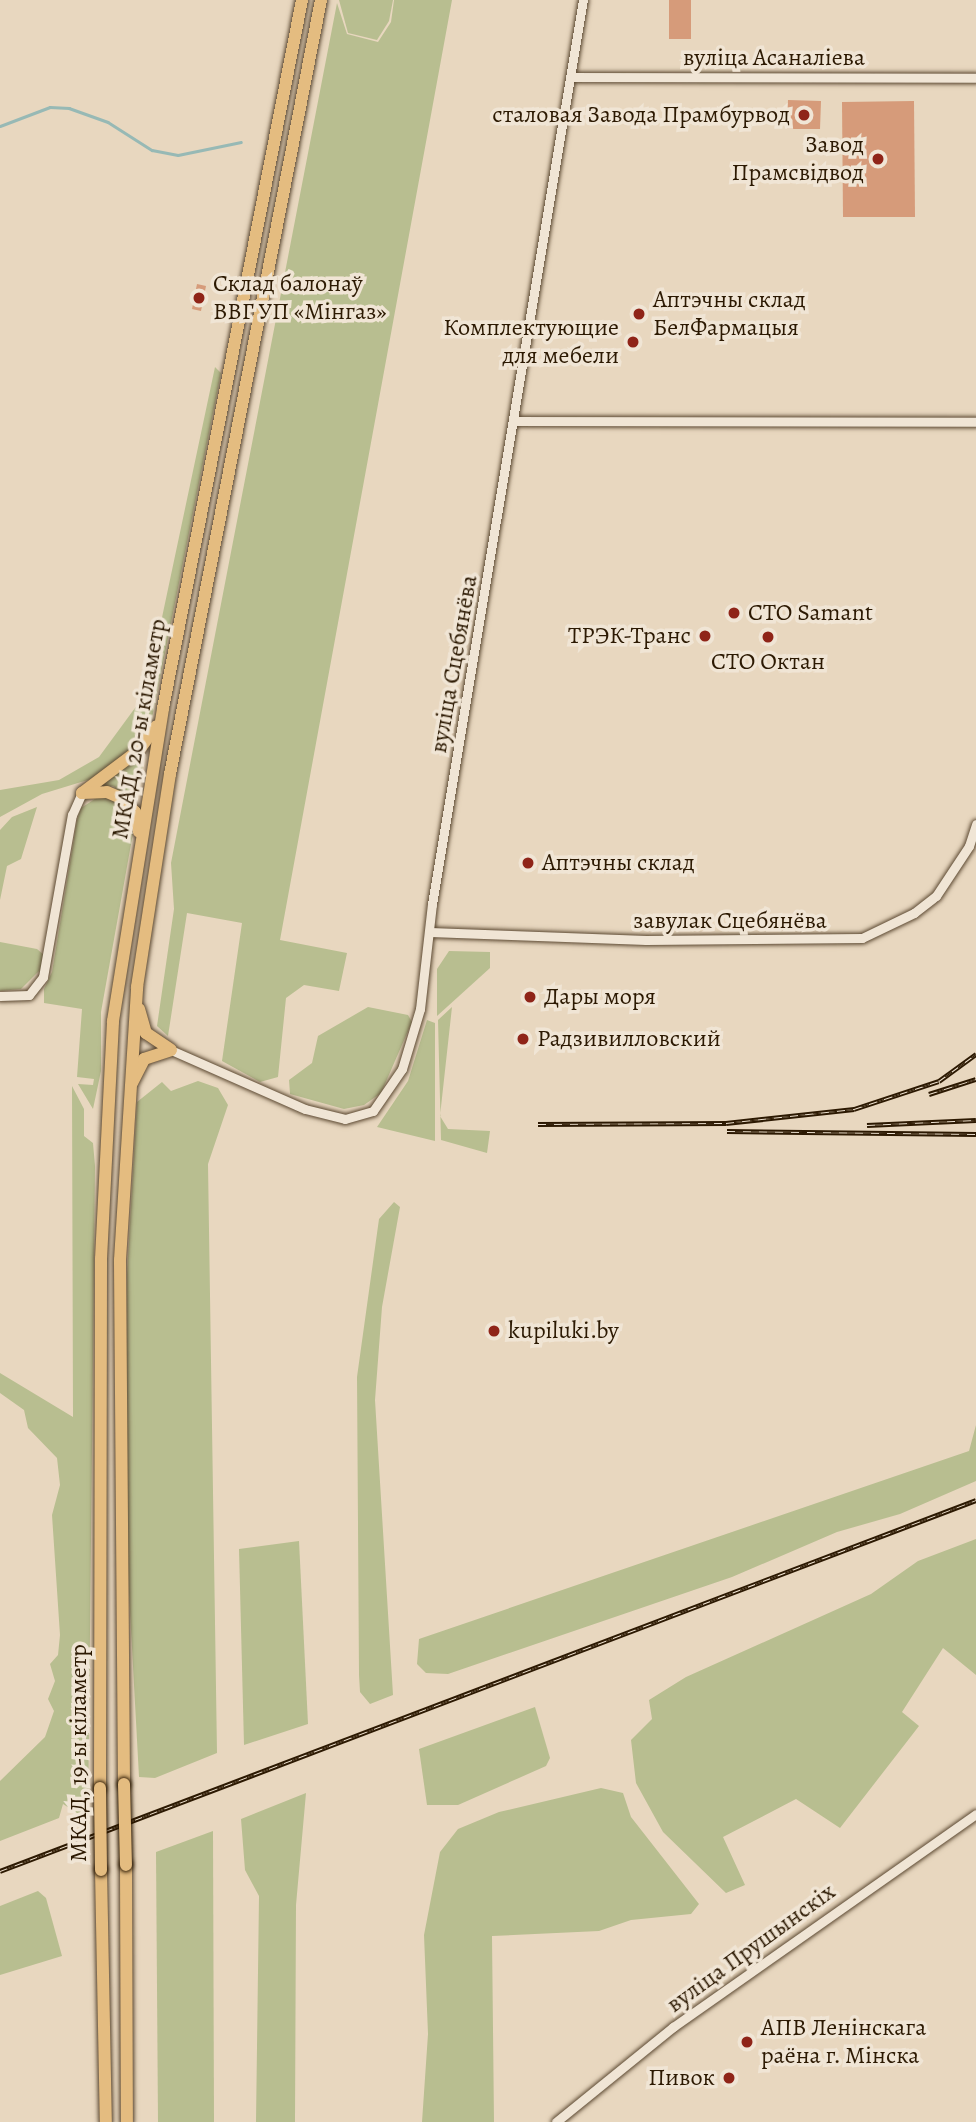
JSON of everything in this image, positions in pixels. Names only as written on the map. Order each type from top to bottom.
[{"type":"highway","name":"МКАД, 20-ы кіламетр","points":[[100,1384],[107,1099],[123,941],[163,708],[302,0]]},
{"type":"highway","name":"МКАД, 20-ы кіламетр","points":[[120,1385],[127,1094],[137,987],[170,774],[321,0]]},
{"type":"highway","points":[[82,793],[151,738],[163,708]]},
{"type":"highway","points":[[82,793],[107,792],[121,798],[135,812],[141,839]]},
{"type":"highway","points":[[137,987],[143,1027],[171,1051]]},
{"type":"highway","points":[[127,1094],[144,1059],[171,1051]]},
{"type":"highway","name":"МКАД, 19-ы кіламетр","points":[[100,1384],[100,1788],[106,2122]]},
{"type":"highway","name":"МКАД, 19-ы кіламетр","points":[[120,1385],[127,2122]]},
{"type":"street","name":"вуліца Сцебянёва","points":[[171,1051],[305,1109],[345,1119],[373,1111],[396,1082],[414,1036],[583,0]]},
{"type":"street","name":"вуліца Асаналіева","points":[[571,77],[976,78]]},
{"type":"street","points":[[515,421],[976,422]]},
{"type":"street","points":[[0,996],[29,995],[43,977],[72,815],[82,793]]},
{"type":"street","name":"завулак Сцебянёва","points":[[430,932],[646,940],[862,938],[914,913],[936,896],[969,846],[976,824]]},
{"type":"street","name":"вуліца Прушынскіх","points":[[556,2122],[673,2027],[976,1814]]},
{"type":"green space","points":[[339,0],[393,0],[389,21],[377,40],[348,33]]},
{"type":"green space","points":[[394,0],[452,0],[280,940],[347,953],[339,991],[304,985],[286,998],[278,1077],[260,1082],[222,1061],[242,923],[187,913],[168,1036],[157,1026],[174,909],[171,863],[337,3],[347,34],[378,42],[391,22]]},
{"type":"green space","points":[[215,367],[221,373],[150,728],[140,743],[91,779],[42,794],[0,817],[0,790],[59,780],[99,757],[146,693]]},
{"type":"green space","points":[[134,756],[143,764],[135,806],[113,786],[93,787]]},
{"type":"green space","points":[[98,797],[115,799],[135,822],[101,1012],[101,1071],[93,1109],[78,1084],[93,1085],[94,1079],[77,1077],[82,1009],[44,1003],[44,989],[52,972],[77,820],[81,808]]},
{"type":"green space","points":[[37,807],[21,859],[7,866],[0,900],[0,830],[12,817]]},
{"type":"green space","points":[[0,942],[37,949],[44,955],[42,968],[21,989],[0,991]]},
{"type":"green space","points":[[449,951],[490,952],[490,968],[437,1016],[437,969]]},
{"type":"green space","points":[[368,1007],[408,1015],[412,1022],[381,1093],[364,1105],[344,1109],[290,1094],[289,1080],[312,1063],[318,1036]]},
{"type":"green space","points":[[452,1007],[440,1113],[438,1020]]},
{"type":"green space","points":[[427,1020],[435,1023],[435,1141],[377,1127],[408,1081]]},
{"type":"green space","points":[[198,1081],[218,1088],[228,1105],[208,1164],[217,1753],[155,1778],[139,1777],[126,1537],[127,1274],[137,1102],[162,1082],[171,1091]]},
{"type":"green space","points":[[72,1086],[84,1109],[84,1136],[93,1143],[95,1166],[88,1820],[63,1804],[59,1818],[0,1841],[0,1781],[45,1737],[54,1711],[48,1699],[55,1681],[50,1664],[58,1655],[60,1635],[52,1515],[60,1485],[57,1458],[28,1428],[24,1410],[0,1393],[0,1373],[73,1417]]},
{"type":"green space","points":[[440,1117],[448,1129],[490,1131],[487,1153],[441,1140]]},
{"type":"green space","points":[[394,1202],[400,1207],[382,1307],[375,1400],[393,1695],[370,1704],[360,1692],[359,1675],[357,1377],[379,1219]]},
{"type":"green space","points":[[976,1425],[976,1481],[900,1514],[837,1532],[732,1577],[448,1674],[426,1673],[417,1664],[419,1639],[969,1451]]},
{"type":"green space","points":[[976,1539],[976,1675],[943,1648],[902,1712],[919,1726],[840,1828],[796,1799],[723,1837],[745,1885],[726,1893],[663,1832],[636,1783],[631,1740],[652,1719],[649,1700],[686,1677],[871,1594],[918,1561]]},
{"type":"green space","points":[[299,1541],[308,1724],[244,1745],[239,1549]]},
{"type":"green space","points":[[535,1707],[550,1758],[546,1766],[458,1805],[427,1805],[419,1749]]},
{"type":"green space","points":[[601,1788],[623,1793],[631,1817],[699,1904],[691,1914],[631,1920],[599,1931],[492,1936],[494,2122],[422,2122],[428,2034],[424,1935],[440,1852],[458,1829],[499,1812]]},
{"type":"green space","points":[[306,1793],[296,1905],[295,2122],[256,2122],[259,1896],[245,1870],[241,1819]]},
{"type":"green space","points":[[213,1831],[214,2122],[158,2122],[156,1852]]},
{"type":"green space","points":[[38,1891],[46,1898],[62,1956],[0,1975],[0,1906]]},
{"type":"building","points":[[669,0],[691,0],[691,39],[669,39]]},
{"type":"building","name":"сталовая Завода Прамбурвод","points":[[788,100],[821,101],[820,129],[787,129]]},
{"type":"building","name":"Завод Прамсвідвод","points":[[914,101],[915,217],[843,217],[842,102]]},
{"type":"building","name":"Склад балонаў ВВГ УП «Мінгаз»","points":[[197,284],[206,286],[201,311],[192,309]]},
{"type":"waterway","points":[[0,126],[50,107],[69,108],[108,122],[152,150],[178,155],[241,142]]},
{"type":"railway","points":[[538,1124],[726,1123],[854,1109],[939,1081],[976,1054]]},
{"type":"railway","points":[[929,1094],[976,1079]]},
{"type":"railway","points":[[867,1125],[976,1120]]},
{"type":"railway","points":[[727,1131],[976,1134]]},
{"type":"railway","points":[[0,1871],[976,1500]]},
{"type":"place","name":"сталовая Завода Прамбурвод","points":[[804,115]]},
{"type":"place","name":"Завод Прамсвідвод","points":[[878,159]]},
{"type":"place","name":"Склад балонаў ВВГ УП «Мінгаз»","points":[[199,298]]},
{"type":"place","name":"Аптэчны склад БелФармацыя","points":[[639,314]]},
{"type":"place","name":"Комплектующие для мебели","points":[[633,342]]},
{"type":"place","name":"СТО Samant","points":[[734,613]]},
{"type":"place","name":"ТРЭК-Транс","points":[[705,636]]},
{"type":"place","name":"СТО Октан","points":[[768,637]]},
{"type":"place","name":"Аптэчны склад","points":[[528,863]]},
{"type":"place","name":"Дары моря","points":[[530,997]]},
{"type":"place","name":"Радзивилловский","points":[[523,1039]]},
{"type":"place","name":"kupiluki.by","points":[[494,1331]]},
{"type":"place","name":"АПВ Ленінскага раёна г. Мінска","points":[[747,2042]]},
{"type":"place","name":"Пивок","points":[[729,2078]]}]
